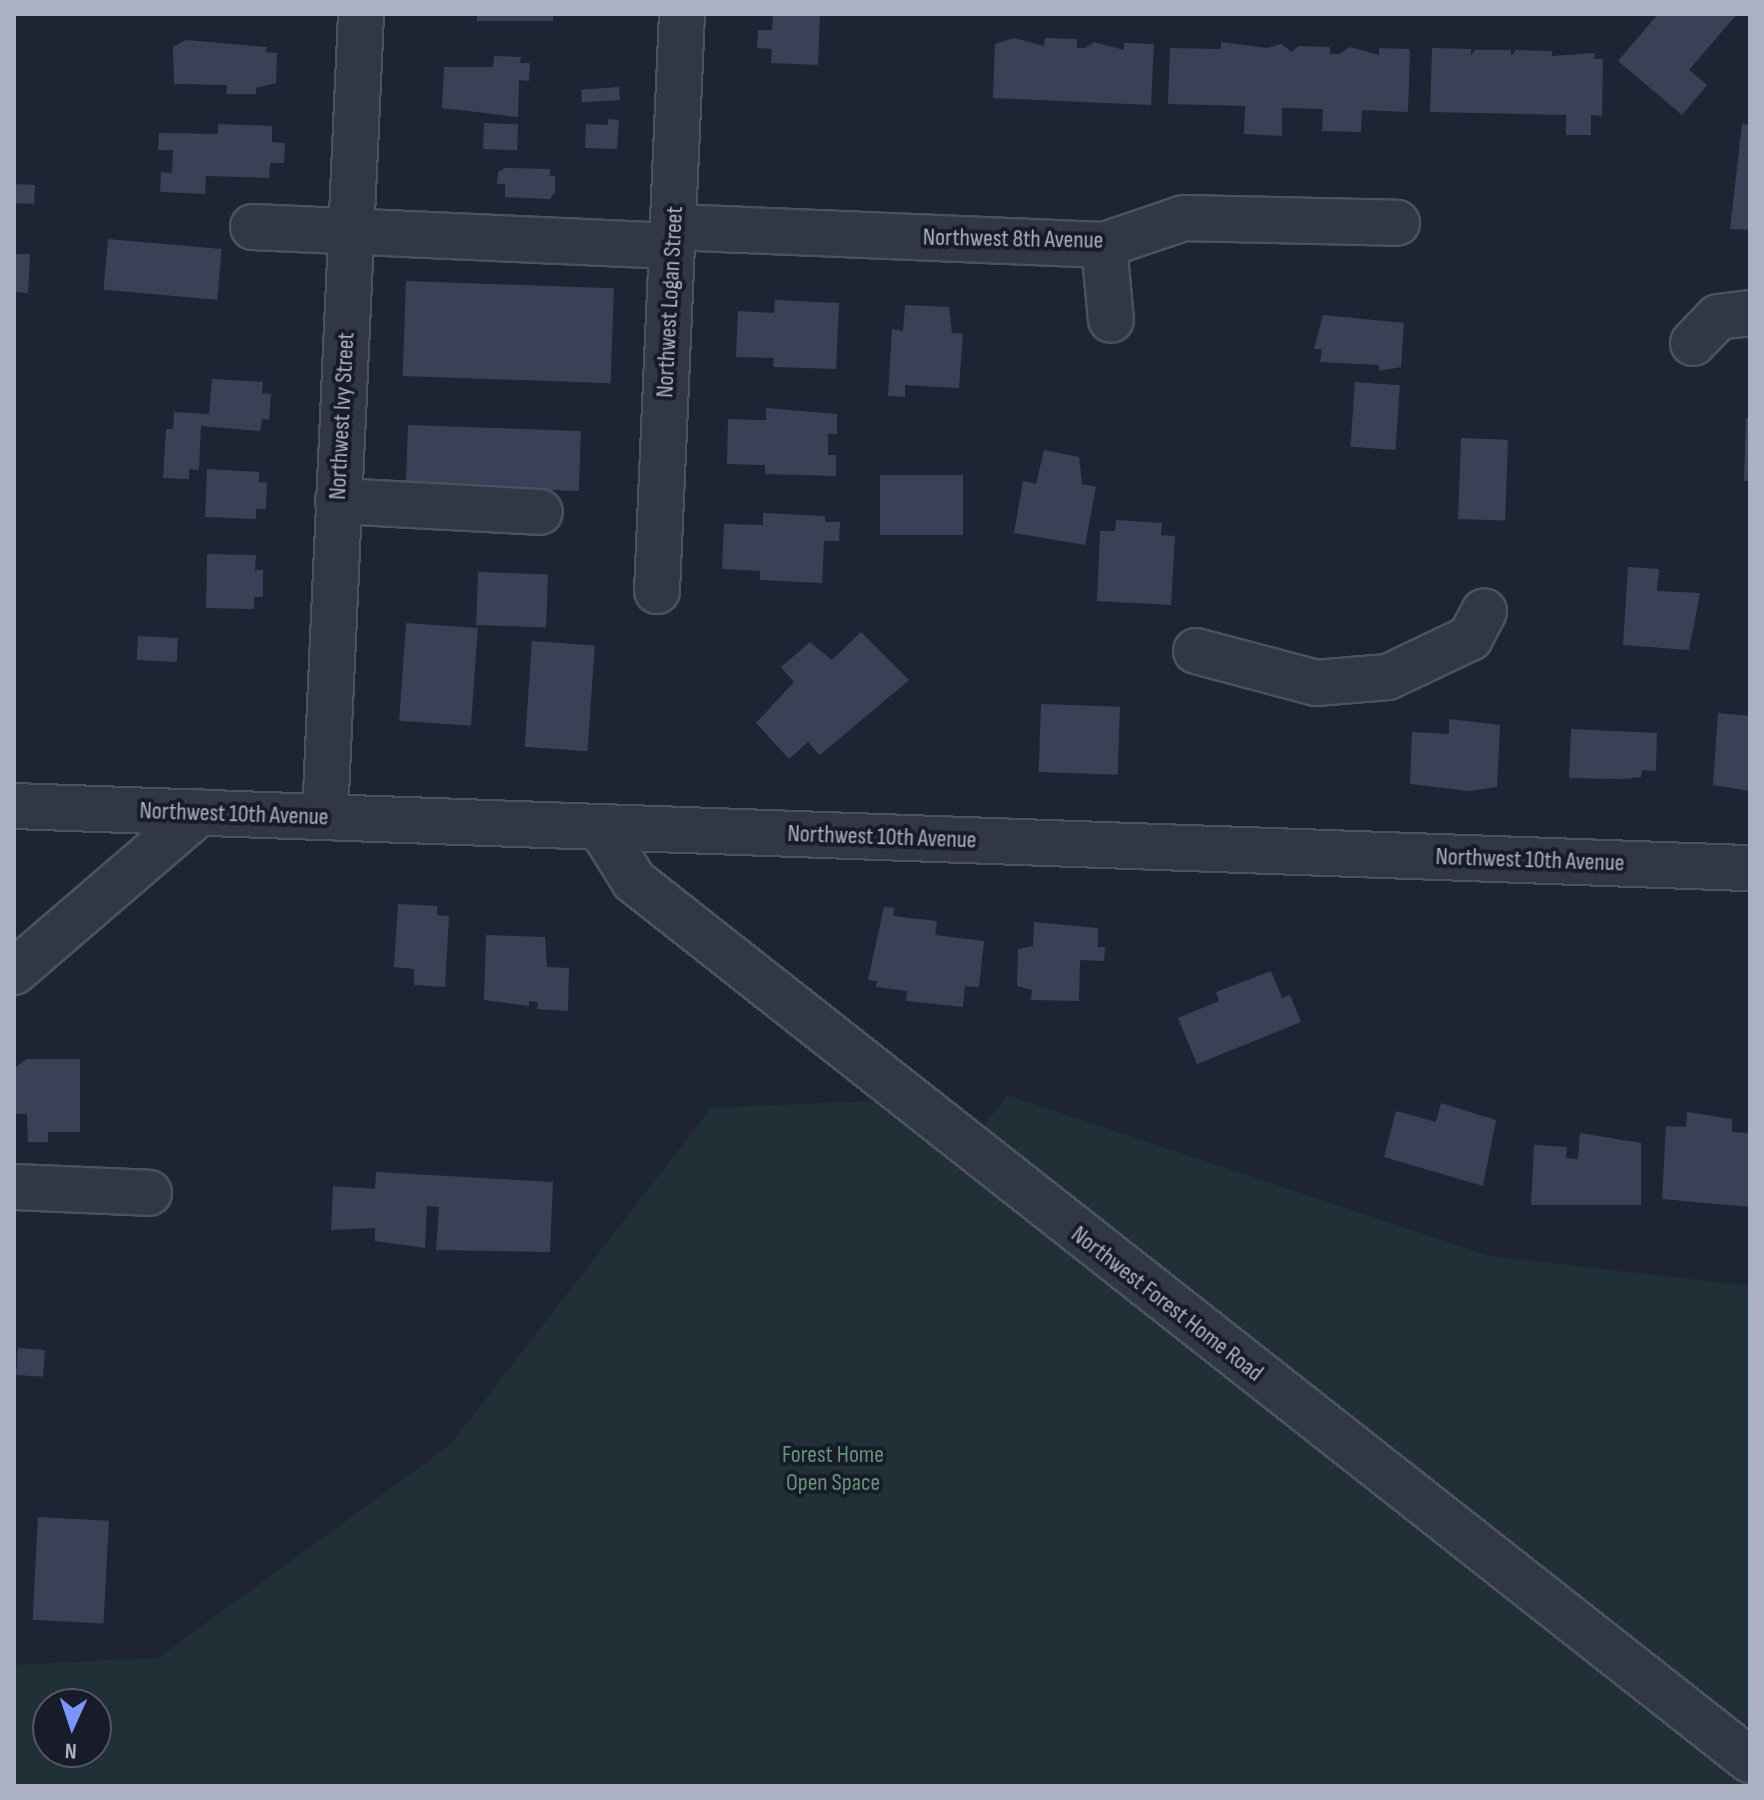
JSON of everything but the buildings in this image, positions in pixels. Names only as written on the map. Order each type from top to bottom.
[{"type":"street","name":"Northwest Ivy Street","points":[[325,817],[361,14]]},
{"type":"street","name":"Northwest Logan Street","points":[[657,591],[682,14]]},
{"type":"street","name":"Northwest 8th Avenue","points":[[253,227],[351,234],[1104,245],[1184,218],[1397,223]]},
{"type":"street","points":[[1104,245],[1111,320]]},
{"type":"street","points":[[1693,343],[1718,317],[1750,313]]},
{"type":"street","points":[[338,501],[540,512]]},
{"type":"street","points":[[1196,651],[1316,683],[1388,677],[1470,638],[1484,612]]},
{"type":"street","name":"Northwest 10th Avenue","points":[[14,806],[602,830],[1750,868]]},
{"type":"street","points":[[14,972],[200,812]]},
{"type":"street","name":"Northwest Forest Home Road","points":[[602,830],[634,881],[1750,1760]]},
{"type":"street","points":[[14,1187],[149,1193]]},
{"type":"green space","points":[[1008,1095],[1489,1256],[1750,1286],[1750,1739],[981,1129]]},
{"type":"green space","name":"Forest Home Open Space","points":[[872,1101],[1329,1451],[1750,1786],[14,1786],[14,1665],[158,1658],[450,1445],[711,1108]]}]
